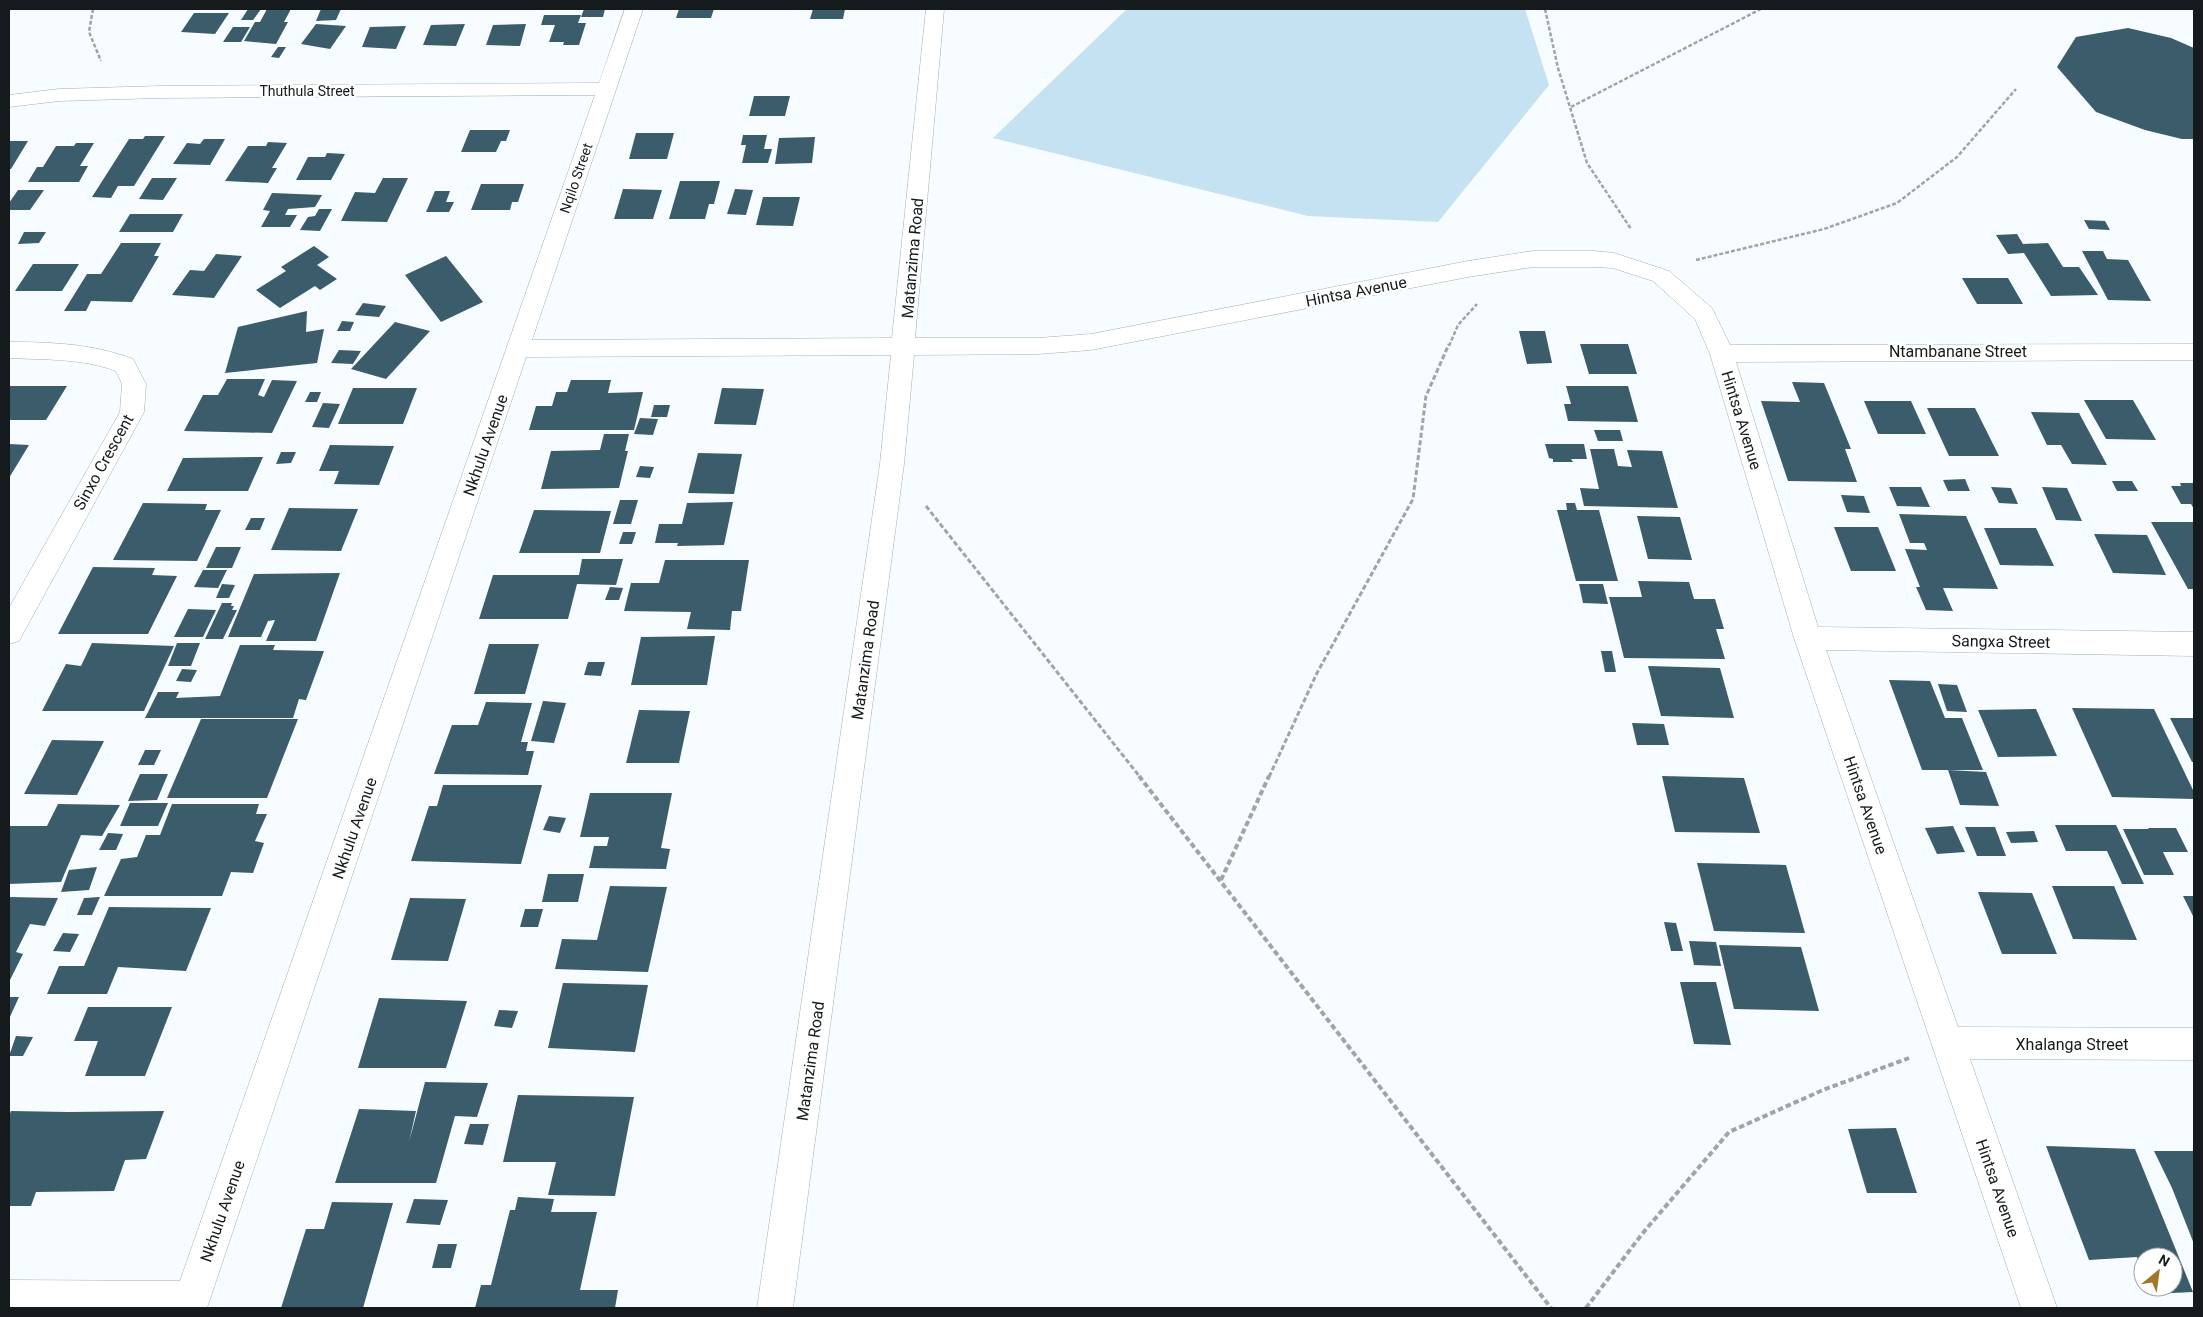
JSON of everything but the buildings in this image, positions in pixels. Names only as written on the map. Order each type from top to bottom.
[{"type":"street","name":"Nqilo Street","points":[[519,349],[606,89],[616,67],[634,9]]},
{"type":"street","name":"Matanzima Road","points":[[775,1308],[892,464],[935,9]]},
{"type":"street","name":"Thuthula Street","points":[[9,101],[59,95],[160,92],[606,89]]},
{"type":"street","name":"Hintsa Avenue","points":[[519,349],[1038,346],[1091,342],[1468,269],[1514,262],[1570,258],[1614,261],[1661,276],[1704,314],[1722,354],[1808,638],[2039,1308]]},
{"type":"street","name":"Nkhulu Avenue","points":[[191,1304],[519,349]]},
{"type":"street","name":"Sinxo Crescent","points":[[9,350],[70,352],[104,356],[125,365],[134,384],[132,412],[9,633]]},
{"type":"street","name":"Ntambanane Street","points":[[1722,354],[2194,352]]},
{"type":"street","name":"Sangxa Street","points":[[1808,638],[2194,644]]},
{"type":"street","name":"Xhalanga Street","points":[[1949,1043],[2194,1044]]},
{"type":"street","points":[[9,1298],[191,1304]]},
{"type":"path","points":[[1545,9],[1558,68],[1572,107],[1587,163],[1661,276],[1695,260],[1824,229],[1897,203],[1957,157],[2016,89]]},
{"type":"path","points":[[1572,107],[1761,9]]},
{"type":"path","points":[[1221,880],[1318,673],[1413,499],[1426,396],[1458,325],[1514,262]]},
{"type":"path","points":[[892,464],[1221,880],[1551,1308]]},
{"type":"path","points":[[1586,1308],[1642,1234],[1729,1132],[1823,1090],[1949,1043]]},
{"type":"shaded area","points":[[1127,9],[1525,9],[1549,85],[1438,222],[1308,216],[993,138]]}]
